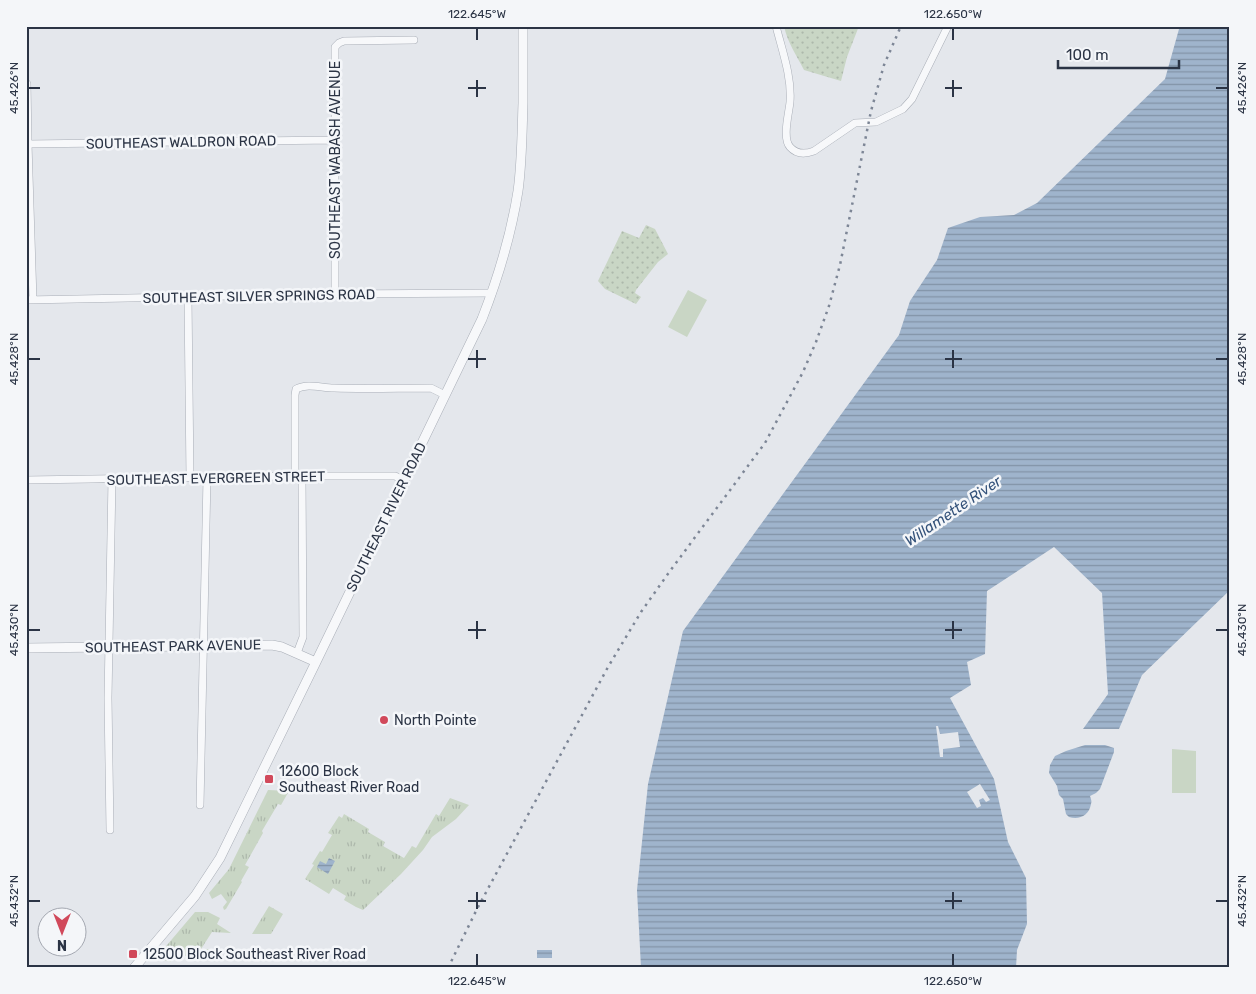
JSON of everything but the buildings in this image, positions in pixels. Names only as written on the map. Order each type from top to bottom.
[{"type":"street","name":"SOUTHEAST RIVER ROAD","points":[[134,968],[191,901],[213,869],[475,334],[492,293],[507,242],[518,184],[522,124],[523,26]]},
{"type":"street","points":[[776,26],[790,85],[791,100],[786,137],[789,147],[797,153],[807,154],[856,123],[876,122],[903,109],[912,99],[948,26]]},
{"type":"street","name":"SOUTHEAST WABASH AVENUE","points":[[335,294],[335,47],[344,41],[414,40]]},
{"type":"street","points":[[27,84],[30,300]]},
{"type":"street","name":"SOUTHEAST WALDRON ROAD","points":[[28,144],[334,140]]},
{"type":"street","name":"SOUTHEAST SILVER SPRINGS ROAD","points":[[30,300],[492,293]]},
{"type":"street","points":[[188,298],[190,478]]},
{"type":"street","points":[[297,653],[303,637],[296,389],[302,386],[332,388],[430,388],[445,395]]},
{"type":"street","name":"SOUTHEAST EVERGREEN STREET","points":[[26,480],[395,476],[404,480]]},
{"type":"street","points":[[200,805],[207,478]]},
{"type":"street","points":[[110,830],[108,647],[112,479]]},
{"type":"street","name":"SOUTHEAST PARK AVENUE","points":[[26,648],[272,645],[282,647],[316,662]]},
{"type":"green space","points":[[784,26],[859,26],[847,57],[841,81],[804,70],[790,44]]},
{"type":"green space","points":[[646,225],[655,229],[668,254],[658,262],[636,290],[635,293],[641,297],[636,304],[605,289],[598,281],[622,231],[639,238]]},
{"type":"green space","points":[[688,290],[707,300],[687,337],[668,327]]},
{"type":"green space","points":[[1172,749],[1196,751],[1196,793],[1172,793]]},
{"type":"green space","points":[[268,790],[289,791],[281,805],[278,804],[262,831],[263,833],[245,865],[249,867],[242,882],[224,910],[223,907],[227,902],[221,894],[212,899],[209,893],[229,869]]},
{"type":"green space","points":[[450,798],[469,805],[456,819],[432,837],[401,874],[363,910],[344,900],[346,896],[333,888],[329,894],[305,879],[314,865],[312,864],[332,835],[328,833],[339,816],[342,818],[344,814],[369,829],[368,832],[385,842],[383,846],[404,858],[412,846],[416,848],[436,814],[439,816]]},
{"type":"green space","points":[[269,906],[283,914],[271,934],[252,934]]},
{"type":"green space","points":[[195,912],[208,912],[220,918],[217,924],[231,933],[212,932],[201,949],[209,949],[208,955],[174,956],[171,962],[156,958]]},
{"type":"water","name":"Willamette River","points":[[1183,26],[1230,26],[1230,545],[1227,547],[1230,554],[1230,590],[1142,675],[1119,729],[1083,729],[1108,694],[1102,593],[1054,547],[987,591],[985,654],[967,662],[971,685],[950,698],[994,779],[1008,842],[1026,878],[1027,924],[1017,950],[1016,968],[641,968],[637,890],[648,784],[683,631],[899,335],[910,301],[937,260],[948,228],[980,217],[1014,215],[1037,203],[1165,79],[1179,29]]},
{"type":"water","points":[[1085,745],[1105,745],[1114,748],[1114,752],[1100,789],[1090,796],[1091,803],[1088,812],[1083,816],[1073,818],[1066,814],[1063,799],[1059,795],[1057,786],[1049,773],[1050,765],[1055,756]]},
{"type":"water","points":[[329,858],[335,861],[328,874],[317,867],[320,861],[326,864]]},
{"type":"water","points":[[537,950],[552,950],[552,958],[537,958]]},
{"type":"pier","points":[[936,726],[938,726],[940,734],[958,732],[960,747],[943,749],[943,757],[940,757]]},
{"type":"pier","points":[[980,784],[990,800],[986,802],[983,798],[979,800],[981,806],[977,808],[967,792]]},
{"type":"railway","points":[[448,968],[477,909],[608,667],[641,612],[765,443],[803,372],[829,306],[840,265],[871,111],[884,65],[901,26]]},
{"type":"place","name":"North Pointe","points":[[384,720]]},
{"type":"place","name":"12600 Block Southeast River Road","points":[[269,779]]},
{"type":"place","name":"12500 Block Southeast River Road","points":[[133,954]]}]
